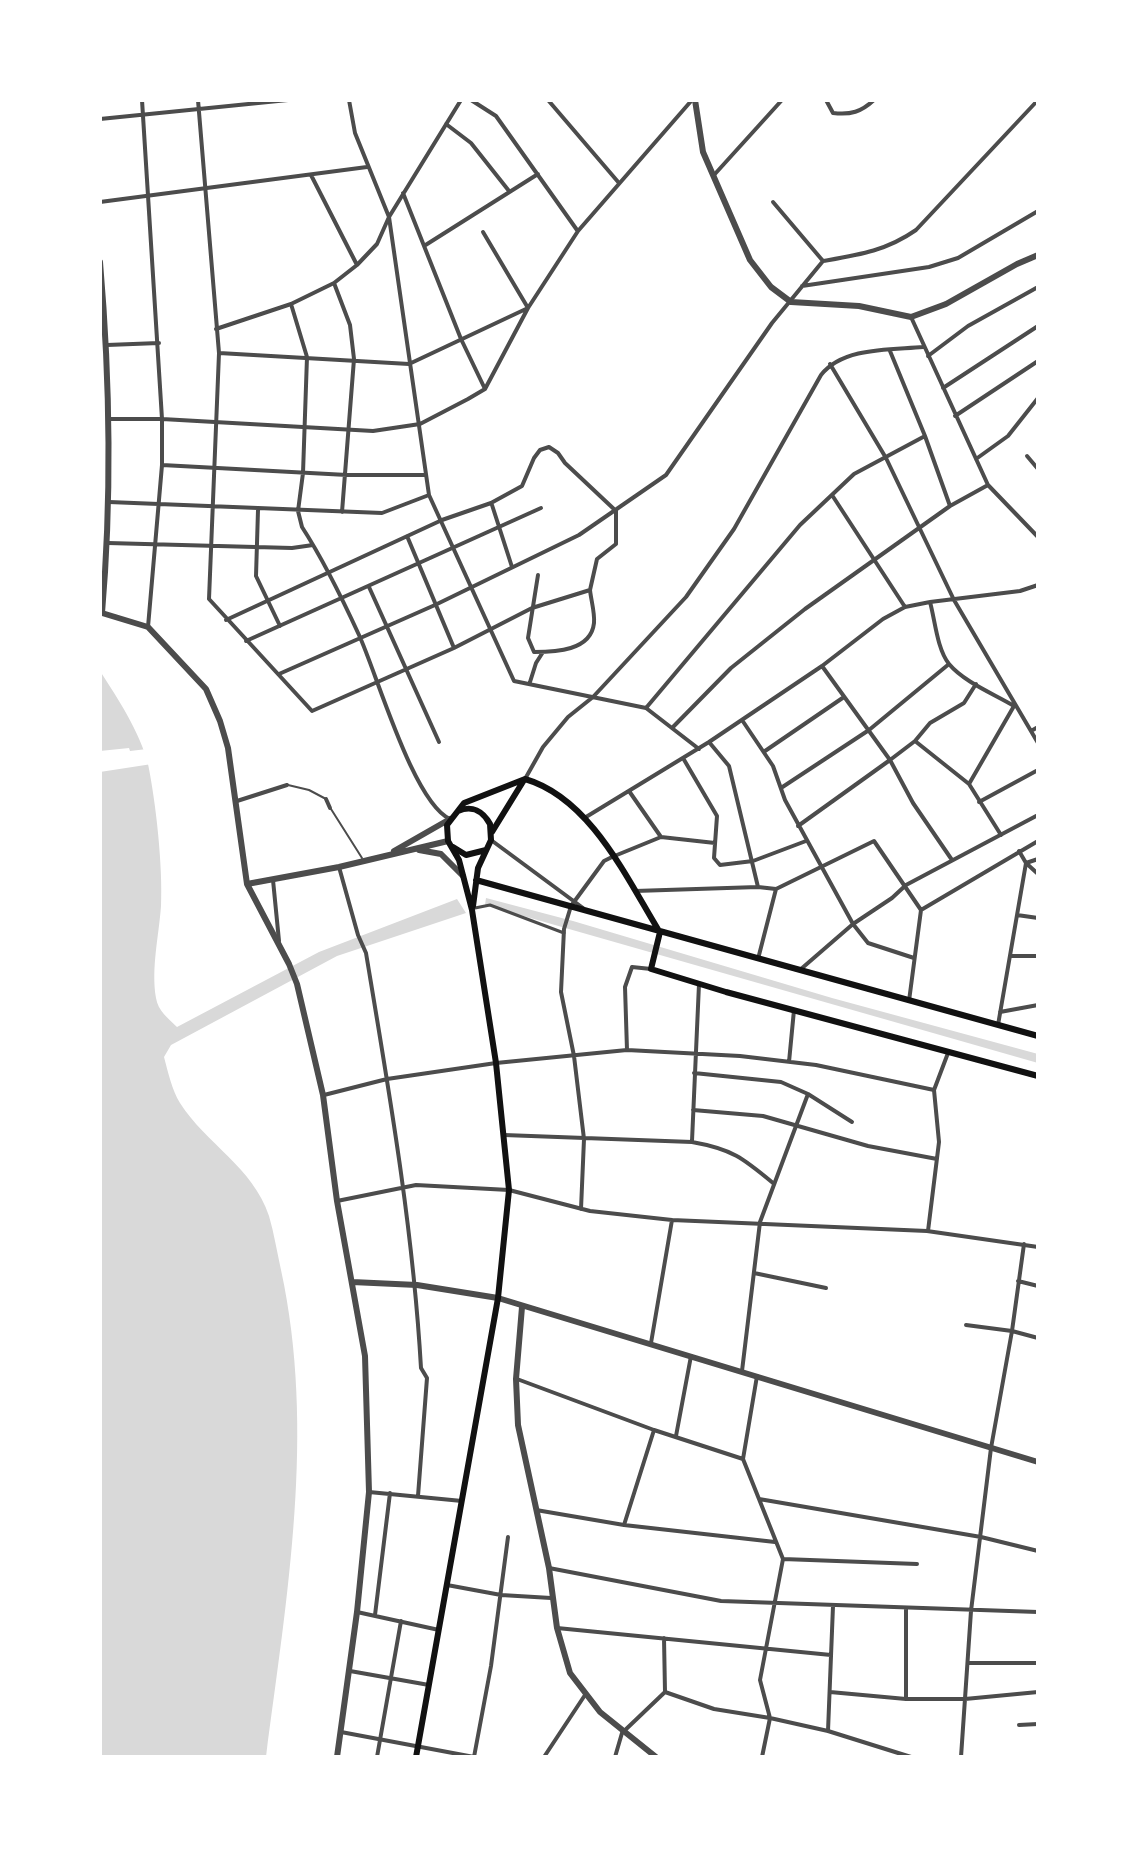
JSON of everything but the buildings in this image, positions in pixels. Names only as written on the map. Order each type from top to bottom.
[{"type":"main road","points":[[470,892],[491,836],[525,779]]},
{"type":"main road","points":[[416,1757],[498,1298],[509,1190],[496,1063],[470,892],[446,833],[450,819],[464,803],[525,779],[564,798],[586,817],[660,932],[651,969],[1038,1076]]},
{"type":"main road","points":[[450,819],[462,809],[478,810],[487,817],[491,836]]},
{"type":"main road","points":[[450,844],[466,855],[486,850]]},
{"type":"main road","points":[[476,880],[573,903],[585,910],[660,932],[1038,1036]]},
{"type":"street","points":[[142,100],[162,419],[162,465],[148,627]]},
{"type":"street","points":[[198,100],[219,353],[209,599],[312,711],[454,648],[532,608],[590,590]]},
{"type":"street","points":[[100,119],[288,100]]},
{"type":"street","points":[[349,100],[355,133],[389,217],[429,495],[514,681],[646,708],[699,749]]},
{"type":"street","points":[[216,329],[291,304],[334,283],[357,265],[377,244],[403,193],[461,100]]},
{"type":"street","points":[[471,100],[496,116],[578,231]]},
{"type":"street","points":[[548,100],[619,183]]},
{"type":"street","points":[[109,419],[162,419],[373,431],[420,424],[485,389],[528,308],[578,231],[694,100]]},
{"type":"street","points":[[694,100],[703,152],[750,260],[771,287],[791,302],[859,306],[911,317],[946,304],[1038,255]]},
{"type":"street","points":[[713,176],[782,100]]},
{"type":"street","points":[[826,100],[833,113],[848,115],[863,110],[874,100]]},
{"type":"street","points":[[279,674],[473,588],[579,535],[666,475],[772,323],[823,261],[874,252],[916,230],[1038,100]]},
{"type":"street","points":[[446,124],[471,143],[509,191]]},
{"type":"street","points":[[100,202],[367,167]]},
{"type":"street","points":[[424,246],[538,174]]},
{"type":"street","points":[[311,175],[357,265]]},
{"type":"street","points":[[403,193],[461,339],[485,389]]},
{"type":"street","points":[[773,202],[823,261]]},
{"type":"street","points":[[800,286],[929,267],[958,258],[1038,211]]},
{"type":"street","points":[[483,232],[528,308]]},
{"type":"street","points":[[100,262],[109,419],[108,543],[102,613],[148,627],[206,689],[224,735],[237,801],[247,884],[297,984],[323,1095],[337,1201],[365,1356],[369,1492],[350,1671],[337,1757]]},
{"type":"street","points":[[334,283],[350,325],[354,359],[342,512]]},
{"type":"street","points":[[928,356],[968,326],[1038,287]]},
{"type":"street","points":[[291,304],[307,357],[303,473],[298,511],[302,527],[360,637],[376,682],[428,798],[435,809],[450,819],[389,854]]},
{"type":"street","points":[[219,353],[409,364],[528,308]]},
{"type":"street","points":[[911,317],[988,485],[1038,537]]},
{"type":"street","points":[[943,388],[1038,326]]},
{"type":"street","points":[[107,345],[159,343]]},
{"type":"street","points":[[525,779],[543,747],[568,717],[593,697],[686,597],[726,540],[830,364],[845,357],[923,347]]},
{"type":"street","points":[[889,350],[950,506]]},
{"type":"street","points":[[955,416],[1038,361]]},
{"type":"street","points":[[830,364],[886,458],[954,600],[1038,743]]},
{"type":"street","points":[[976,459],[1008,436],[1036,405],[1038,398]]},
{"type":"street","points":[[646,708],[800,525],[854,474],[925,436]]},
{"type":"street","points":[[226,620],[442,520],[491,503],[522,486],[534,458],[540,450],[549,447],[616,511],[616,544],[597,559],[590,590],[594,623],[590,637],[562,651],[534,652],[528,638],[538,575]]},
{"type":"street","points":[[1027,456],[1038,469]]},
{"type":"street","points":[[162,465],[347,475],[425,475]]},
{"type":"street","points":[[673,727],[731,668],[875,558],[950,506],[988,485]]},
{"type":"street","points":[[109,502],[382,513],[429,495]]},
{"type":"street","points":[[832,495],[905,607]]},
{"type":"street","points":[[491,503],[512,567]]},
{"type":"street","points":[[246,641],[541,508]]},
{"type":"street","points":[[258,509],[256,576],[280,626]]},
{"type":"street","points":[[407,536],[454,648]]},
{"type":"street","points":[[108,543],[292,548],[314,545]]},
{"type":"street","points":[[586,817],[699,749],[822,666],[883,619],[905,607],[1020,591],[1038,585]]},
{"type":"street","points":[[369,586],[439,742]]},
{"type":"street","points":[[930,602],[949,664],[1014,706]]},
{"type":"street","points":[[530,683],[543,652]]},
{"type":"street","points":[[781,788],[869,730],[949,664]]},
{"type":"street","points":[[822,666],[890,760],[913,803],[952,861]]},
{"type":"street","points":[[798,826],[915,741],[930,723],[964,703],[976,684]]},
{"type":"street","points":[[765,751],[844,697]]},
{"type":"street","points":[[969,784],[1014,706]]},
{"type":"street","points":[[742,720],[765,751],[798,826],[853,924],[868,943],[914,958]]},
{"type":"street","points":[[1031,731],[1038,727]]},
{"type":"street","points":[[915,741],[969,784],[1001,835]]},
{"type":"street","points":[[709,742],[729,766],[758,887]]},
{"type":"street","points":[[683,758],[717,816],[714,858],[720,865],[753,861],[806,841]]},
{"type":"street","points":[[979,802],[1038,770]]},
{"type":"street","points":[[237,801],[287,785]]},
{"type":"street","points":[[629,791],[661,837]]},
{"type":"street","points":[[326,799],[330,808]]},
{"type":"street","points":[[799,970],[853,924],[906,885],[1038,815]]},
{"type":"street","points":[[491,836],[573,903]]},
{"type":"street","points":[[581,1209],[584,1139],[574,1056],[561,992],[565,925],[573,903],[604,861],[612,857],[661,837],[715,843]]},
{"type":"street","points":[[634,891],[776,889],[874,841],[921,910],[909,1001]]},
{"type":"street","points":[[921,910],[1038,841]]},
{"type":"street","points":[[247,884],[339,867],[412,849],[450,844]]},
{"type":"street","points":[[412,849],[441,854],[464,877]]},
{"type":"street","points":[[1019,851],[1038,874]]},
{"type":"street","points":[[1026,863],[1038,859]]},
{"type":"street","points":[[998,1025],[1026,863]]},
{"type":"street","points":[[339,867],[366,953],[417,1285],[421,1368],[427,1378],[418,1496]]},
{"type":"street","points":[[273,880],[279,944]]},
{"type":"street","points":[[758,959],[776,889]]},
{"type":"street","points":[[471,906],[490,905],[564,933]]},
{"type":"street","points":[[1017,915],[1038,918]]},
{"type":"street","points":[[1010,956],[1038,956]]},
{"type":"street","points":[[627,1050],[625,987],[632,967],[651,969]]},
{"type":"street","points":[[692,1142],[699,984]]},
{"type":"street","points":[[1000,1012],[1038,1005]]},
{"type":"street","points":[[789,1062],[794,1010]]},
{"type":"street","points":[[323,1095],[387,1079],[496,1063],[627,1050],[816,1065],[934,1090]]},
{"type":"street","points":[[927,1231],[939,1142],[934,1090],[948,1053]]},
{"type":"street","points":[[694,1073],[781,1082],[808,1094],[852,1122]]},
{"type":"street","points":[[742,1371],[760,1222],[808,1094]]},
{"type":"street","points":[[693,1110],[763,1116],[868,1146],[937,1159]]},
{"type":"street","points":[[504,1135],[692,1142],[716,1146],[739,1155],[773,1183]]},
{"type":"street","points":[[337,1201],[416,1185],[509,1190],[581,1209],[672,1220],[927,1231],[1038,1247]]},
{"type":"street","points":[[651,1343],[672,1220]]},
{"type":"street","points":[[961,1757],[971,1611],[991,1448],[1024,1243]]},
{"type":"street","points":[[754,1273],[826,1288]]},
{"type":"street","points":[[1018,1281],[1038,1286]]},
{"type":"street","points":[[352,1282],[417,1285],[498,1298],[1038,1462]]},
{"type":"street","points":[[522,1307],[516,1379],[518,1425],[549,1568],[557,1628],[570,1673],[585,1695],[622,1733],[656,1757]]},
{"type":"street","points":[[966,1325],[1038,1338]]},
{"type":"street","points":[[676,1437],[691,1356]]},
{"type":"street","points":[[757,1376],[743,1459],[783,1559],[760,1680],[770,1718],[762,1757]]},
{"type":"street","points":[[516,1379],[743,1459]]},
{"type":"street","points":[[624,1525],[654,1430]]},
{"type":"street","points":[[369,1492],[464,1501]]},
{"type":"street","points":[[375,1615],[390,1493]]},
{"type":"street","points":[[759,1499],[981,1537],[1038,1551]]},
{"type":"street","points":[[536,1510],[624,1525],[777,1543]]},
{"type":"street","points":[[341,1732],[474,1757],[508,1537]]},
{"type":"street","points":[[783,1559],[917,1564]]},
{"type":"street","points":[[549,1568],[721,1601],[1038,1612]]},
{"type":"street","points":[[447,1585],[501,1595],[551,1598]]},
{"type":"street","points":[[828,1731],[833,1606]]},
{"type":"street","points":[[906,1608],[906,1699]]},
{"type":"street","points":[[357,1612],[439,1630]]},
{"type":"street","points":[[377,1757],[401,1621]]},
{"type":"street","points":[[557,1628],[831,1655]]},
{"type":"street","points":[[615,1757],[622,1733],[665,1692],[664,1638]]},
{"type":"street","points":[[968,1663],[1038,1663]]},
{"type":"street","points":[[350,1671],[429,1685]]},
{"type":"street","points":[[665,1692],[714,1709],[828,1731],[911,1757]]},
{"type":"street","points":[[830,1692],[906,1699],[965,1699],[1038,1692]]},
{"type":"street","points":[[544,1757],[585,1695]]},
{"type":"street","points":[[1019,1725],[1038,1724]]},
{"type":"lane","points":[[287,785],[309,790],[326,799]]},
{"type":"lane","points":[[330,808],[364,861]]},
{"type":"shaded area","points":[[100,671],[134,728],[148,764],[161,873],[156,998],[164,1014],[177,1027],[319,952],[457,899],[466,913],[337,956],[171,1045],[164,1057],[180,1103],[241,1170],[262,1199],[274,1236],[291,1331],[297,1452],[294,1514],[266,1757],[100,1757]]},
{"type":"shaded area","points":[[486,898],[1038,1054],[1038,1063],[485,905]]},
{"type":"pier","points":[[129,748],[130,751],[147,749],[152,764],[100,772],[100,751]]}]
